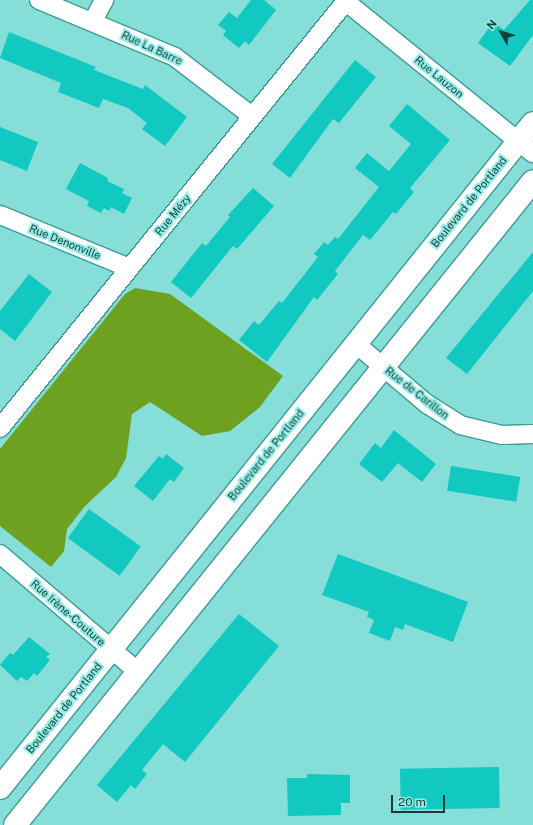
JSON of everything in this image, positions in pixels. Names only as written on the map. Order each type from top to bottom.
[{"type":"main road","name":"Boulevard de Portland","points":[[0,788],[355,343],[526,147],[533,123]]},
{"type":"main road","points":[[15,825],[533,181]]},
{"type":"street","name":"Rue La Barre","points":[[39,0],[93,21],[174,57],[252,116]]},
{"type":"street","points":[[93,21],[104,0]]},
{"type":"street","name":"Rue Mézy","points":[[0,428],[346,1]]},
{"type":"street","name":"Rue Lauzon","points":[[346,1],[526,147]]},
{"type":"street","name":"Rue Denonville","points":[[0,215],[129,268]]},
{"type":"street","name":"Rue de Carillon","points":[[355,343],[427,404],[460,425],[502,435],[533,434]]},
{"type":"street","name":"Rue Irène-Couture","points":[[0,554],[137,672]]},
{"type":"green space","points":[[135,288],[170,294],[283,376],[260,407],[230,431],[202,436],[150,402],[132,414],[126,458],[116,477],[85,506],[67,529],[64,551],[51,567],[0,526],[0,449],[125,294]]},
{"type":"building","points":[[251,0],[264,0],[276,10],[249,45],[245,41],[239,48],[223,35],[226,31],[218,25],[229,12],[237,18]]},
{"type":"building","points":[[530,0],[533,0],[533,35],[510,66],[478,43],[493,22],[504,30]]},
{"type":"building","points":[[9,32],[96,67],[94,70],[143,89],[145,85],[187,117],[165,146],[142,129],[147,123],[128,108],[103,99],[99,108],[58,92],[61,83],[0,58]]},
{"type":"building","points":[[355,60],[376,77],[339,123],[333,119],[290,178],[272,164]]},
{"type":"building","points":[[407,104],[450,140],[410,188],[414,192],[396,214],[393,212],[370,240],[363,235],[335,271],[338,274],[317,300],[314,297],[267,362],[239,340],[254,321],[259,325],[279,301],[282,303],[318,257],[314,254],[324,242],[328,245],[335,237],[338,239],[379,187],[355,168],[367,153],[389,171],[411,144],[389,126]]},
{"type":"building","points":[[0,127],[38,142],[27,171],[0,160]]},
{"type":"building","points":[[80,163],[108,178],[107,181],[124,189],[122,193],[132,198],[124,214],[111,207],[109,211],[104,208],[101,213],[87,206],[89,201],[66,189]]},
{"type":"building","points":[[253,188],[274,206],[237,249],[233,246],[191,298],[171,282],[202,243],[206,246],[230,217],[228,215]]},
{"type":"building","points":[[533,252],[533,291],[467,374],[446,358]]},
{"type":"building","points":[[29,274],[52,292],[15,341],[0,329],[0,311]]},
{"type":"building","points":[[394,430],[436,464],[422,482],[398,463],[382,482],[359,464],[375,443],[381,448]]},
{"type":"building","points":[[166,454],[184,468],[174,482],[170,479],[153,501],[134,486],[159,456],[163,459]]},
{"type":"building","points":[[451,466],[520,477],[516,502],[447,491]]},
{"type":"building","points":[[89,509],[141,547],[120,576],[68,538]]},
{"type":"building","points":[[338,554],[468,602],[453,642],[405,624],[403,630],[395,627],[390,641],[369,633],[374,620],[367,617],[369,612],[322,595]]},
{"type":"building","points":[[239,614],[279,646],[185,762],[163,744],[142,770],[147,774],[135,789],[131,785],[117,802],[97,785]]},
{"type":"building","points":[[29,637],[50,654],[46,657],[50,660],[37,676],[34,673],[27,681],[21,677],[17,681],[0,665],[10,653],[13,655]]},
{"type":"building","points":[[499,767],[500,808],[401,810],[400,769]]},
{"type":"building","points":[[307,774],[350,775],[350,803],[341,803],[341,815],[288,816],[287,778],[307,778]]}]
